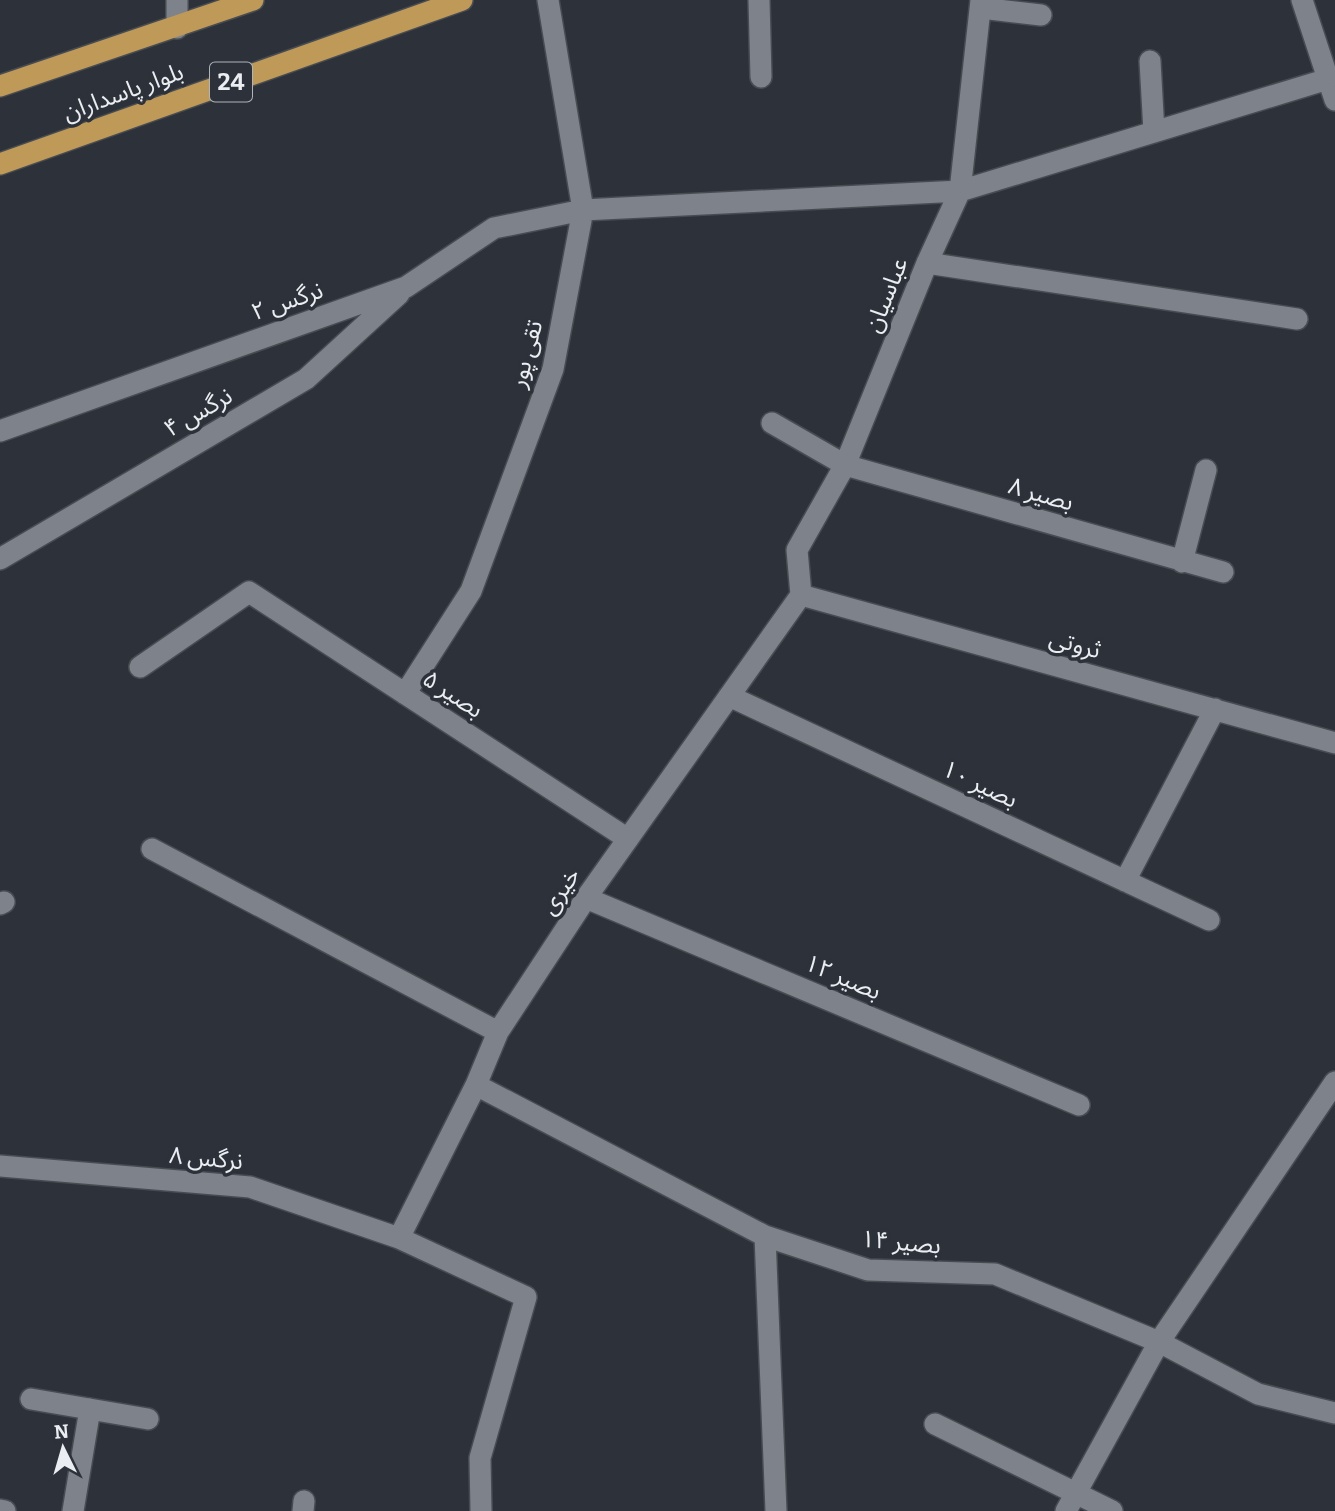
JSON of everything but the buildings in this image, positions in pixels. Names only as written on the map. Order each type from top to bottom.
[{"type":"highway","name":"بلوار پاسداران","points":[[0,86],[253,0]]},
{"type":"highway","name":"بلوار پاسداران","points":[[0,164],[462,0]]},
{"type":"street","points":[[177,0],[177,28]]},
{"type":"street","name":"تقی پور","points":[[405,694],[471,591],[553,369],[583,210],[548,0]]},
{"type":"street","points":[[759,0],[761,77]]},
{"type":"street","points":[[1302,0],[1335,100]]},
{"type":"street","points":[[981,4],[1041,15]]},
{"type":"street","name":"عباسیان","points":[[802,595],[797,550],[845,466],[927,263],[960,191],[981,4]]},
{"type":"street","points":[[1150,61],[1154,132]]},
{"type":"street","name":"نرگس ۲","points":[[0,431],[406,288],[494,228],[583,210],[960,191],[1328,79]]},
{"type":"street","points":[[927,263],[1297,319]]},
{"type":"street","name":"نرگس ۴","points":[[0,559],[306,379],[406,288]]},
{"type":"street","name":"بصیر ۸","points":[[772,424],[845,466],[1223,572]]},
{"type":"street","points":[[1182,562],[1206,470]]},
{"type":"street","name":"بصیر ۵","points":[[140,667],[249,592],[628,839]]},
{"type":"street","name":"خیری","points":[[399,1238],[476,1085],[498,1032],[586,898],[802,595]]},
{"type":"street","name":"ثروتی","points":[[802,595],[1335,743]]},
{"type":"street","name":"بصیر ۱۰","points":[[729,696],[1209,920]]},
{"type":"street","points":[[1125,881],[1215,709]]},
{"type":"street","points":[[152,849],[498,1032]]},
{"type":"street","name":"بصیر ۱۲","points":[[586,898],[1079,1105]]},
{"type":"street","points":[[1071,1502],[1159,1342],[1335,1082]]},
{"type":"street","name":"بصیر ۱۴","points":[[476,1085],[765,1236],[869,1270],[995,1274],[1159,1342],[1258,1394],[1335,1413]]},
{"type":"street","name":"نرگس ۸","points":[[0,1166],[250,1187],[399,1238],[526,1297],[480,1458],[481,1511]]},
{"type":"street","points":[[765,1236],[776,1511]]},
{"type":"street","points":[[31,1399],[148,1419]]},
{"type":"street","points":[[73,1511],[90,1409]]},
{"type":"street","points":[[935,1424],[1071,1502],[1112,1511]]}]
